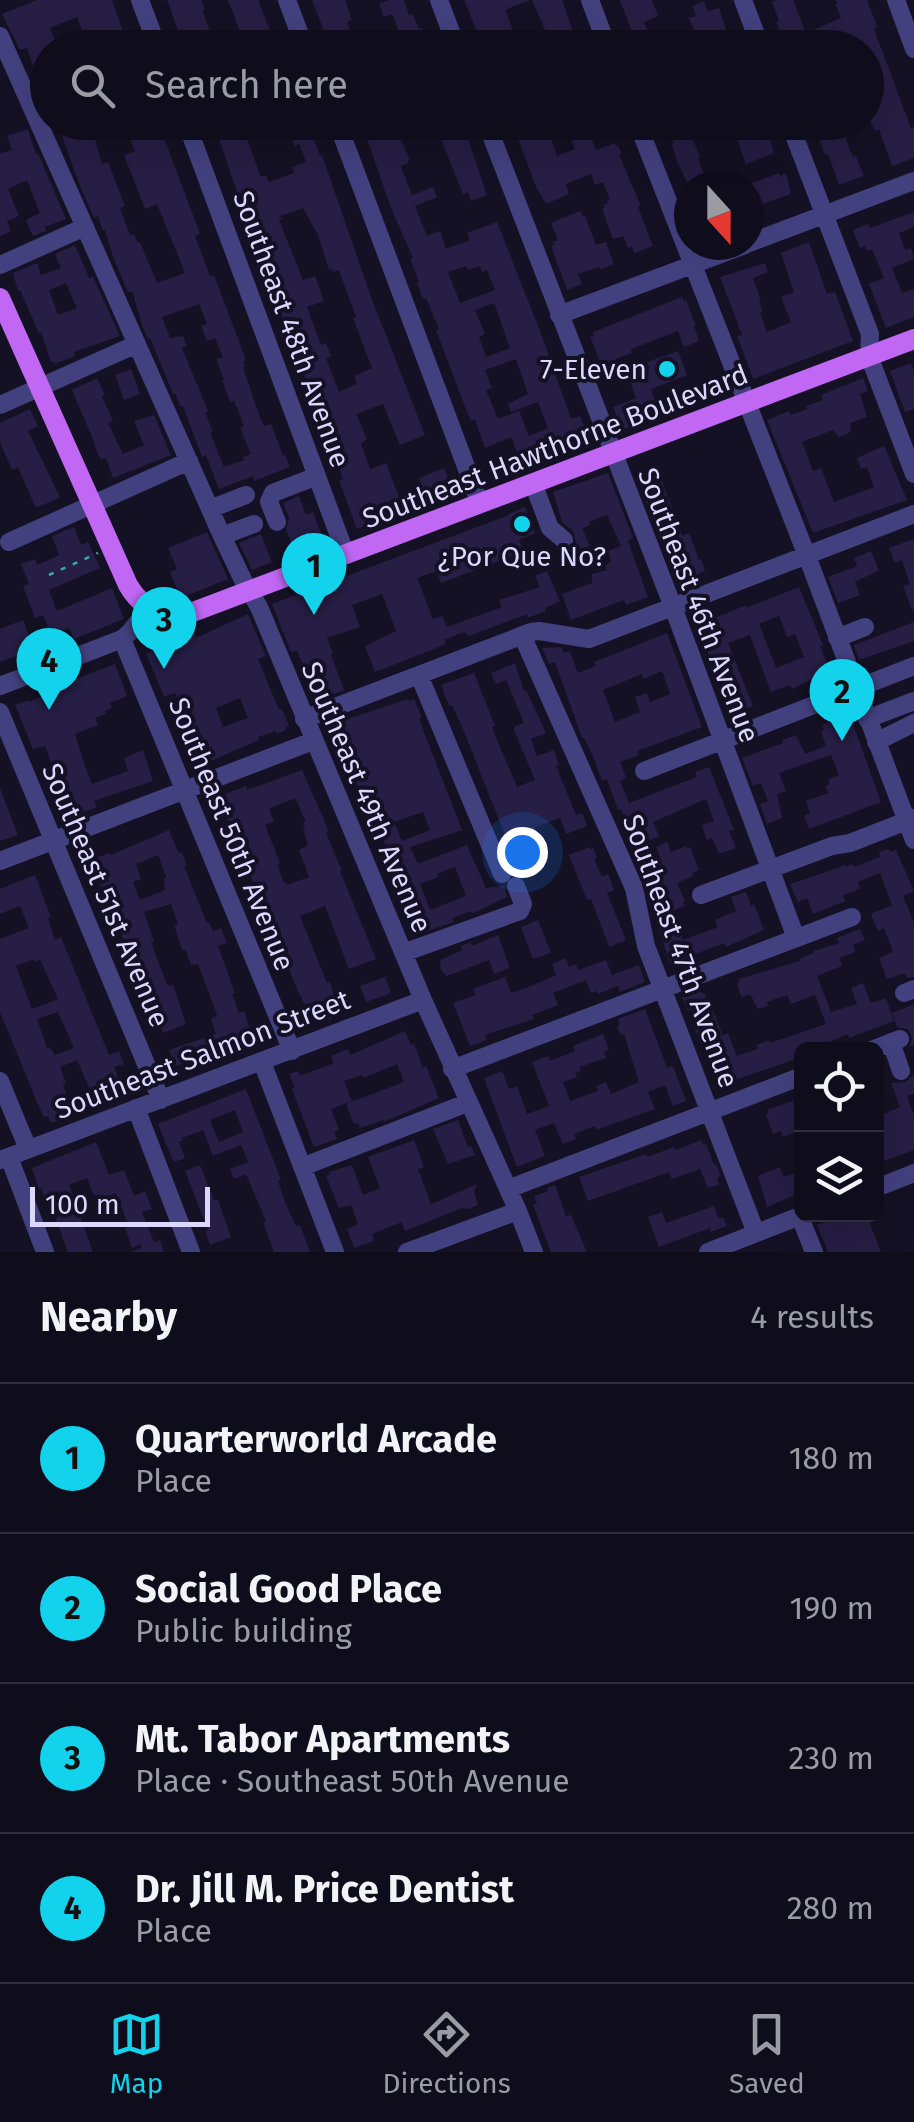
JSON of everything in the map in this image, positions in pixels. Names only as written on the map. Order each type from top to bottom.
[{"type":"main road","points":[[0,298],[110,547],[133,594],[148,609]]},
{"type":"main road","name":"Southeast Hawthorne Boulevard","points":[[148,609],[168,615],[193,612],[914,339]]},
{"type":"street","points":[[140,0],[151,30]]},
{"type":"street","points":[[287,0],[298,30]]},
{"type":"street","points":[[439,0],[450,30]]},
{"type":"street","points":[[590,0],[601,30]]},
{"type":"street","points":[[743,0],[754,30]]},
{"type":"street","points":[[896,0],[914,49]]},
{"type":"street","name":"Southeast 49th Avenue","points":[[0,36],[30,103]]},
{"type":"street","name":"Southeast 49th Avenue","points":[[46,140],[222,536],[258,607],[452,1069],[534,1252]]},
{"type":"street","name":"Southeast 48th Avenue","points":[[193,140],[346,555]]},
{"type":"street","points":[[345,140],[480,504]]},
{"type":"street","name":"Southeast 46th Avenue","points":[[493,140],[796,938]]},
{"type":"street","points":[[644,140],[867,719],[910,820],[914,840]]},
{"type":"street","points":[[796,140],[870,334],[869,356],[914,474]]},
{"type":"street","points":[[764,238],[914,181]]},
{"type":"street","points":[[0,265],[85,227]]},
{"type":"street","points":[[559,315],[705,260]]},
{"type":"street","points":[[0,405],[138,344]]},
{"type":"street","points":[[9,542],[189,461]]},
{"type":"street","points":[[276,522],[269,502],[273,493],[317,476]]},
{"type":"street","points":[[533,484],[550,528],[568,550]]},
{"type":"street","points":[[210,509],[246,495]]},
{"type":"street","points":[[304,719],[539,630],[588,639],[914,514]]},
{"type":"street","points":[[222,536],[254,524]]},
{"type":"street","points":[[0,686],[122,638],[148,609]]},
{"type":"street","points":[[837,638],[865,627]]},
{"type":"street","name":"Southeast 47th Avenue","points":[[522,636],[630,879],[646,946],[756,1233]]},
{"type":"street","name":"Southeast 50th Avenue","points":[[122,638],[292,1050]]},
{"type":"street","points":[[644,771],[913,669]]},
{"type":"street","points":[[403,953],[520,910],[523,904],[419,675]]},
{"type":"street","points":[[867,719],[914,701]]},
{"type":"street","name":"Southeast 51st Avenue","points":[[0,712],[161,1100]]},
{"type":"street","points":[[876,742],[914,723]]},
{"type":"street","points":[[0,861],[313,741]]},
{"type":"street","points":[[701,895],[910,820]]},
{"type":"street","points":[[452,1069],[852,917]]},
{"type":"street","name":"Southeast Salmon Street","points":[[4,1158],[423,1000]]},
{"type":"street","points":[[884,1045],[896,1040],[901,1071]]},
{"type":"street","points":[[262,1062],[336,1252]]},
{"type":"street","points":[[508,1189],[794,1079]]},
{"type":"street","points":[[0,1081],[28,1149]]},
{"type":"street","points":[[302,1168],[467,1102]]},
{"type":"street","points":[[136,1108],[191,1252]]},
{"type":"street","points":[[4,1158],[45,1252]]},
{"type":"street","points":[[884,1185],[914,1174]]},
{"type":"street","points":[[407,1252],[518,1211]]},
{"type":"street","points":[[708,1252],[794,1219]]},
{"type":"street","points":[[805,1222],[814,1252]]},
{"type":"path","points":[[49,574],[110,547]]},
{"type":"building","points":[[37,0],[112,0],[123,30],[82,30],[77,17],[51,30],[30,30],[30,57],[27,48],[20,50],[2,14]]},
{"type":"building","points":[[167,0],[201,0],[210,30],[178,30]]},
{"type":"building","points":[[228,0],[258,0],[270,30],[239,30]]},
{"type":"building","points":[[312,0],[345,0],[352,20],[347,22],[350,30],[324,30]]},
{"type":"building","points":[[404,0],[409,15],[413,14],[423,30],[398,30],[392,14],[384,17],[379,4]]},
{"type":"building","points":[[464,0],[530,0],[505,10],[513,30],[476,30]]},
{"type":"building","points":[[532,0],[562,0],[573,30],[545,30]]},
{"type":"building","points":[[620,0],[652,0],[658,16],[644,22],[647,30],[631,30]]},
{"type":"building","points":[[793,0],[805,30],[780,30],[772,2]]},
{"type":"building","points":[[836,0],[867,0],[877,26],[813,30],[841,18]]},
{"type":"building","points":[[704,1],[708,11],[719,8],[726,30],[694,30],[689,18],[696,16],[692,6]]},
{"type":"building","points":[[884,56],[911,128],[914,127],[914,158],[892,166],[883,140]]},
{"type":"building","points":[[28,130],[66,219],[33,236],[26,220],[40,213],[27,180],[8,189],[19,216],[7,221],[11,231],[0,236],[0,154],[12,150],[7,136]]},
{"type":"building","points":[[63,140],[95,140],[102,164],[108,162],[125,206],[120,208],[130,235],[134,234],[140,242],[157,283],[185,273],[157,204],[145,209],[124,155],[135,151],[130,140],[165,140],[200,234],[195,236],[246,360],[243,367],[258,412],[264,426],[271,424],[290,467],[219,489],[143,328],[132,291],[128,292],[105,230],[98,216],[94,218]],"holes":[[[199,304],[207,324],[201,326],[207,341],[215,338],[223,357],[216,359],[222,380],[244,426],[240,428],[251,454],[224,467],[210,433],[213,432],[205,412],[208,411],[182,348],[187,346],[183,336],[170,338],[162,317]]]},
{"type":"building","points":[[219,140],[248,140],[261,177],[266,175],[269,182],[294,173],[292,167],[306,162],[299,144],[295,146],[292,140],[314,140],[425,435],[400,445],[383,404],[356,414],[367,439],[361,444],[370,469],[386,463],[400,500],[424,491],[419,478],[444,468],[454,493],[357,529],[339,480],[343,479]],"holes":[[[303,208],[318,235],[329,270],[339,270],[372,368],[354,376],[357,384],[339,392],[326,358],[331,356],[326,343],[321,345],[307,307],[324,301],[315,276],[303,280],[280,216]]]},
{"type":"building","points":[[367,140],[401,140],[410,160],[401,166],[412,195],[433,187],[437,197],[415,206],[427,236],[440,231],[446,249],[470,240],[467,233],[497,222],[571,419],[580,416],[589,439],[522,465],[511,437],[485,448],[462,399],[436,330],[439,329],[426,298],[423,299],[410,259],[413,258]],"holes":[[[466,266],[468,270],[480,266],[482,272],[487,270],[495,290],[460,303],[448,272]],[[494,303],[510,348],[486,357],[479,337],[485,334],[475,310]],[[516,359],[528,394],[508,404],[511,412],[538,402],[548,428],[529,436],[519,411],[498,419],[486,390],[492,388],[485,370]]]},
{"type":"building","points":[[441,140],[468,140],[487,195],[471,201],[468,192],[463,194]]},
{"type":"building","points":[[519,140],[552,140],[557,156],[575,149],[571,140],[592,140],[596,150],[615,143],[653,246],[634,253],[623,236],[613,239],[602,209],[610,200],[603,182],[595,185],[591,174],[566,184],[569,194],[546,204]]},
{"type":"building","points":[[673,140],[693,140],[702,170],[681,170]]},
{"type":"building","points":[[737,140],[770,140],[774,153],[746,164]]},
{"type":"building","points":[[820,140],[846,140],[864,176],[839,185],[828,154],[825,155]]},
{"type":"building","points":[[786,173],[791,194],[764,204],[764,179]]},
{"type":"building","points":[[580,211],[596,245],[606,242],[614,264],[578,274],[582,284],[567,290],[551,246],[558,240],[551,223]]},
{"type":"building","points":[[914,212],[914,227],[899,233],[905,250],[911,248],[914,259],[892,268],[902,293],[914,289],[914,317],[886,328],[869,284],[884,278],[872,249],[860,248],[853,230]]},
{"type":"building","points":[[809,242],[827,294],[835,292],[853,341],[753,379],[737,336],[742,335],[720,277],[765,263],[768,272],[753,278],[767,332],[791,322],[781,297],[794,292],[781,253]]},
{"type":"building","points":[[75,245],[120,336],[74,352],[75,356],[55,364],[18,291],[13,273],[37,263],[41,275],[61,268],[55,254]],"holes":[[[66,283],[77,308],[58,315],[49,290]]]},
{"type":"building","points":[[682,297],[699,341],[684,347],[678,331],[631,349],[632,353],[615,359],[620,373],[607,378],[590,337],[593,332]]},
{"type":"building","points":[[678,351],[687,375],[651,389],[660,415],[622,430],[613,407],[636,398],[628,376],[650,368],[647,362]]},
{"type":"building","points":[[911,363],[914,409],[905,412],[890,371]]},
{"type":"building","points":[[131,369],[140,394],[124,400],[115,375]]},
{"type":"building","points":[[97,378],[113,421],[108,423],[123,454],[144,445],[134,421],[154,415],[171,455],[113,478],[106,458],[101,460],[94,445],[72,390]]},
{"type":"building","points":[[863,378],[868,391],[860,394],[867,417],[850,423],[851,432],[839,437],[833,430],[802,442],[813,471],[821,468],[834,502],[874,487],[867,467],[861,469],[857,458],[884,446],[907,500],[813,533],[767,420],[807,409],[806,406],[823,400],[821,395]]},
{"type":"building","points":[[30,409],[38,426],[28,431],[60,497],[39,507],[35,506],[18,467],[12,470],[0,442],[0,423]]},
{"type":"building","points":[[608,473],[633,538],[628,541],[648,597],[626,605],[624,600],[571,620],[562,594],[592,583],[592,574],[607,570],[605,566],[611,561],[608,551],[621,546],[607,515],[582,528],[590,546],[581,549],[573,531],[562,522],[553,492]]},
{"type":"building","points":[[662,481],[682,536],[689,533],[705,571],[698,574],[699,578],[682,584],[678,584],[641,489]]},
{"type":"building","points":[[299,496],[306,515],[313,512],[325,544],[296,555],[286,530],[289,518],[283,503]]},
{"type":"building","points":[[525,507],[535,533],[519,540],[523,552],[441,583],[437,571],[417,578],[433,619],[442,616],[447,627],[502,607],[499,600],[540,587],[535,576],[547,571],[560,601],[528,618],[527,614],[469,636],[464,632],[444,640],[446,644],[375,672],[365,646],[396,631],[382,594],[352,605],[360,627],[327,638],[344,690],[321,699],[317,696],[297,650],[291,652],[272,604]]},
{"type":"building","points":[[74,527],[81,545],[88,542],[100,568],[49,590],[57,611],[112,588],[124,619],[74,639],[69,628],[51,634],[43,615],[35,618],[23,586],[29,584],[21,564],[35,559],[37,565],[59,555],[52,536]]},
{"type":"building","points":[[207,532],[228,579],[181,598],[170,572],[177,569],[168,548]]},
{"type":"building","points":[[261,534],[272,562],[252,570],[239,543]]},
{"type":"building","points":[[914,539],[913,612],[903,586],[910,584],[902,560],[895,563],[889,548]]},
{"type":"building","points":[[871,551],[879,570],[855,582],[860,595],[838,603],[828,577],[857,566],[854,558]]},
{"type":"building","points":[[799,587],[830,671],[792,689],[790,685],[771,692],[750,635],[728,643],[753,706],[730,715],[698,625]],"holes":[[[779,616],[787,637],[795,634],[804,657],[776,668],[759,624]]]},
{"type":"building","points":[[248,614],[266,656],[258,659],[289,726],[286,730],[258,737],[259,740],[204,764],[175,693],[164,697],[146,653],[194,633],[196,638]],"holes":[[[240,698],[248,718],[223,727],[216,708]]]},
{"type":"building","points":[[23,620],[34,649],[0,662],[0,629]]},
{"type":"building","points":[[914,622],[914,641],[859,660],[854,645]]},
{"type":"building","points":[[667,633],[702,727],[637,751],[639,755],[620,762],[626,778],[620,781],[629,803],[697,777],[695,772],[709,767],[734,830],[729,831],[736,848],[719,853],[712,838],[707,840],[702,825],[714,821],[706,799],[653,822],[659,836],[636,842],[607,779],[602,781],[582,738],[555,662],[549,664],[542,648],[570,651],[578,673],[596,666],[594,662]],"holes":[[[662,671],[670,694],[650,702],[647,693],[635,697],[640,712],[615,722],[603,690],[642,674],[644,679]]]},
{"type":"building","points":[[515,663],[524,691],[546,733],[531,739],[537,756],[554,750],[559,765],[556,766],[576,815],[582,813],[587,826],[566,834],[560,818],[535,827],[544,852],[516,863],[463,729],[441,685],[474,673],[517,787],[535,780],[514,730],[524,723],[506,680],[496,684],[491,673]]},
{"type":"building","points":[[115,664],[127,696],[110,703],[112,708],[106,714],[95,718],[98,725],[75,734],[84,763],[92,784],[128,771],[124,758],[143,750],[153,781],[94,801],[97,807],[71,817],[45,746],[33,749],[15,705]]},
{"type":"building","points":[[414,699],[462,830],[410,847],[418,864],[467,845],[486,888],[504,886],[507,897],[421,933],[411,907],[404,908],[386,858],[390,856],[375,819],[368,817],[368,807],[346,762],[335,730],[341,728],[339,722]],"holes":[[[423,812],[430,830],[402,841],[394,822]],[[455,867],[466,896],[430,910],[420,884]]]},
{"type":"building","points":[[848,710],[881,802],[809,829],[804,816],[810,813],[806,801],[828,793],[828,780],[839,775],[831,755],[779,773],[786,791],[777,794],[782,818],[767,824],[760,804],[768,801],[761,783],[753,786],[742,758],[796,735],[805,754],[826,746],[822,725]]},
{"type":"building","points":[[302,770],[376,959],[349,969],[325,906],[300,916],[327,983],[330,982],[339,1013],[331,1019],[314,1023],[218,797],[246,786],[247,790]],"holes":[[[295,798],[306,822],[303,829],[308,845],[299,850],[309,877],[287,885],[265,825],[274,821],[269,809]]]},
{"type":"building","points":[[0,788],[18,835],[0,841]]},
{"type":"building","points":[[169,830],[187,865],[184,866],[207,923],[213,931],[221,928],[227,943],[218,946],[239,1013],[244,1011],[255,1045],[233,1053],[231,1049],[218,1054],[217,1051],[175,1066],[169,1050],[216,1034],[211,1019],[217,1015],[198,964],[191,965],[185,949],[182,950],[171,904],[144,912],[166,982],[173,985],[186,1024],[163,1033],[90,860]],"holes":[[[158,855],[166,877],[165,890],[140,900],[133,882],[141,879],[136,864]]]},
{"type":"building","points":[[667,842],[671,852],[690,847],[699,870],[677,883],[685,906],[673,911],[683,940],[718,927],[715,920],[736,911],[731,897],[746,892],[764,930],[726,947],[724,943],[670,964],[657,922],[662,920],[650,892],[654,890],[644,863],[660,857],[656,847]]},
{"type":"building","points":[[590,847],[602,877],[608,874],[614,890],[607,893],[626,940],[609,947],[569,855]]},
{"type":"building","points":[[889,849],[896,850],[914,891],[903,896],[914,923],[914,977],[907,978],[905,973],[887,979],[879,958],[893,952],[884,928],[878,931],[871,914],[892,905],[880,873],[858,882],[860,889],[843,895],[845,901],[813,914],[807,898],[798,902],[790,884],[846,865],[854,867]]},
{"type":"building","points":[[35,875],[55,940],[61,937],[109,1055],[119,1051],[124,1064],[114,1067],[125,1096],[97,1106],[77,1060],[60,1067],[69,1103],[75,1101],[80,1114],[51,1123],[48,1116],[44,1117],[0,1012],[0,939],[29,928],[20,906],[0,914],[0,889]],"holes":[[[40,960],[58,999],[32,1009],[16,966]],[[58,1012],[74,1048],[55,1055],[47,1048],[37,1019]]]},
{"type":"building","points":[[538,920],[551,953],[533,959],[521,927]]},
{"type":"building","points":[[860,929],[865,940],[853,945],[855,952],[840,958],[842,966],[817,976],[831,1012],[857,1004],[851,988],[863,983],[871,1003],[886,998],[894,1021],[849,1038],[848,1034],[830,1042],[794,1042],[794,1060],[720,1085],[711,1059],[721,1054],[715,1038],[728,1033],[737,1056],[758,1049],[757,1045],[769,1040],[770,1043],[826,1024],[815,995],[791,1004],[787,995],[758,1009],[750,994],[740,994],[738,979],[800,961],[814,951],[839,943],[837,938]]},
{"type":"building","points":[[498,935],[510,968],[494,974],[489,960],[447,976],[441,970],[440,960],[462,950],[461,946],[471,942],[472,946]]},
{"type":"building","points":[[566,958],[569,967],[576,964],[578,970],[606,960],[612,975],[639,965],[645,982],[620,992],[618,986],[598,994],[591,993],[586,980],[553,993],[558,1005],[532,1015],[534,1019],[485,1035],[487,1040],[470,1046],[453,1003],[476,995],[473,989],[505,977],[511,993],[529,987],[556,975],[552,964]]},
{"type":"building","points":[[385,977],[391,993],[366,1002],[360,986]]},
{"type":"building","points":[[700,990],[708,1004],[688,1011],[682,997]]},
{"type":"building","points":[[914,1004],[914,1045],[909,1047],[911,1034],[897,1027],[892,1013]]},
{"type":"building","points":[[645,1009],[667,1068],[673,1066],[686,1101],[673,1106],[665,1085],[648,1092],[655,1109],[596,1130],[595,1126],[574,1134],[576,1139],[563,1144],[554,1123],[535,1130],[545,1156],[517,1167],[484,1078],[502,1071],[509,1089],[517,1086],[527,1114],[549,1106],[532,1062],[548,1056],[550,1061],[603,1034],[609,1050],[604,1052],[606,1058],[579,1067],[577,1077],[563,1082],[570,1101],[598,1091],[596,1086],[606,1082],[611,1094],[639,1082],[624,1034],[617,1026],[618,1019]]},
{"type":"building","points":[[713,1010],[722,1034],[700,1043],[695,1028],[707,1023],[704,1014]]},
{"type":"building","points":[[405,1031],[439,1098],[360,1128],[358,1123],[354,1124],[346,1104],[404,1082],[397,1064],[344,1081],[352,1101],[331,1109],[339,1130],[334,1132],[337,1139],[314,1147],[289,1074],[298,1071],[300,1076],[334,1063],[331,1056],[348,1049],[350,1055]]},
{"type":"building","points":[[914,1074],[914,1094],[907,1096],[914,1115],[914,1150],[884,1161],[884,1114],[900,1107],[891,1083],[906,1082]]},
{"type":"building","points":[[246,1089],[281,1180],[278,1181],[285,1202],[296,1226],[300,1225],[310,1252],[274,1252],[246,1174],[234,1179],[230,1169],[248,1162],[241,1145],[213,1156],[203,1130],[182,1138],[179,1142],[185,1158],[174,1162],[158,1124]],"holes":[[[235,1110],[243,1132],[219,1142],[210,1120]]]},
{"type":"building","points":[[794,1100],[794,1133],[783,1137],[781,1131],[773,1134],[767,1110]]},
{"type":"building","points":[[458,1120],[475,1155],[448,1164],[433,1129]]},
{"type":"building","points":[[414,1140],[423,1164],[418,1169],[431,1204],[477,1184],[474,1192],[478,1205],[405,1231],[402,1222],[372,1234],[374,1241],[354,1248],[347,1229],[358,1224],[351,1205],[339,1208],[326,1176],[352,1165],[363,1195],[380,1188],[368,1157]]},
{"type":"building","points":[[701,1140],[721,1176],[717,1178],[719,1185],[708,1188],[700,1169],[672,1179],[669,1172],[588,1201],[579,1177]]},
{"type":"building","points":[[96,1142],[109,1175],[124,1170],[134,1196],[145,1191],[152,1209],[142,1212],[154,1242],[160,1240],[164,1252],[131,1252],[142,1247],[140,1244],[132,1248],[116,1193],[96,1200],[87,1178],[69,1185],[93,1252],[68,1252],[32,1168]]},
{"type":"building","points":[[200,1165],[231,1237],[210,1245],[185,1171]]},
{"type":"building","points":[[780,1167],[784,1177],[794,1174],[794,1195],[767,1207],[758,1176]]},
{"type":"building","points":[[555,1185],[566,1216],[571,1215],[587,1252],[551,1252],[533,1205],[537,1203],[534,1196]]},
{"type":"building","points":[[714,1206],[727,1226],[711,1232],[710,1228],[659,1247],[648,1217],[662,1212],[666,1223]]},
{"type":"building","points":[[869,1222],[881,1252],[828,1252],[817,1225]]},
{"type":"place","name":"7-Eleven","points":[[667,369]]},
{"type":"place","name":"¿Por Que No?","points":[[522,524]]},
{"type":"place","name":"Quarterworld Arcade","points":[[314,615]]},
{"type":"place","name":"Mt. Tabor Apartments","points":[[164,669]]},
{"type":"place","name":"Dr. Jill M. Price Dentist","points":[[49,710]]},
{"type":"place","name":"Social Good Place","points":[[842,741]]}]
